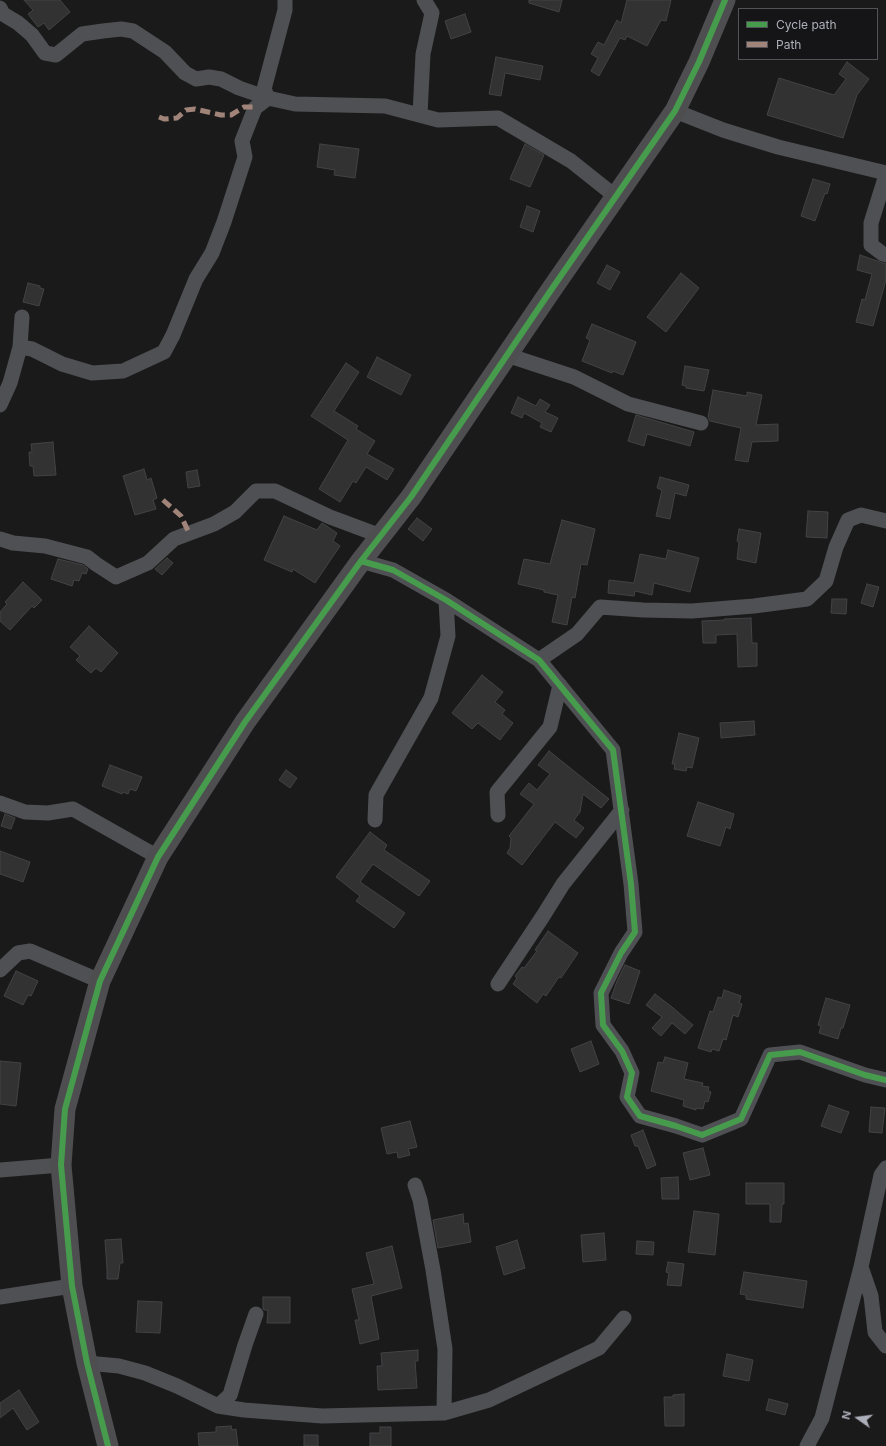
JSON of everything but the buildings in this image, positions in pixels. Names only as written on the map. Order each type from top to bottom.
[{"type":"street","points":[[268,98],[264,89],[285,10],[285,0]]},
{"type":"street","points":[[420,115],[424,54],[432,14],[424,0]]},
{"type":"street","points":[[108,1446],[87,1363],[72,1286],[61,1165],[65,1109],[100,981],[158,857],[245,722],[361,561],[411,497],[615,196],[675,111],[699,62],[725,0]]},
{"type":"street","points":[[0,8],[3,14],[18,23],[32,35],[45,53],[56,55],[82,34],[121,29],[133,31],[164,52],[185,73],[196,79],[210,77],[221,79],[239,88],[268,98],[295,104],[385,106],[438,120],[498,118],[571,160],[615,196]]},
{"type":"street","points":[[20,347],[32,349],[62,364],[92,373],[123,370],[164,352],[173,335],[196,279],[212,253],[224,222],[245,157],[242,142],[255,108],[268,98]]},
{"type":"street","points":[[675,111],[723,130],[778,147],[886,174],[871,223],[871,245],[886,255]]},
{"type":"street","points":[[0,405],[10,383],[20,347],[22,317]]},
{"type":"street","points":[[507,355],[574,377],[628,404],[701,423]]},
{"type":"street","points":[[0,539],[13,543],[45,546],[87,556],[96,564],[116,577],[148,564],[174,539],[214,524],[235,512],[256,491],[275,491],[330,517],[381,536]]},
{"type":"street","points":[[539,660],[577,634],[600,606],[642,610],[692,611],[754,606],[807,599],[826,582],[836,547],[848,520],[861,515],[886,522]]},
{"type":"street","points":[[361,561],[393,570],[446,600],[539,660],[613,750],[631,884],[635,932],[601,993],[603,1025],[622,1051],[632,1073],[628,1097],[640,1116],[702,1135],[741,1119],[770,1055],[800,1052],[886,1080]]},
{"type":"street","points":[[375,820],[376,795],[431,698],[448,636],[446,600]]},
{"type":"street","points":[[498,815],[497,792],[550,727],[560,685]]},
{"type":"street","points":[[0,804],[25,812],[48,813],[72,809],[158,857]]},
{"type":"street","points":[[498,984],[563,884],[622,810]]},
{"type":"street","points":[[0,970],[18,953],[30,951],[100,981]]},
{"type":"street","points":[[0,1170],[61,1165]]},
{"type":"street","points":[[806,1446],[822,1418],[861,1267],[881,1175],[886,1168]]},
{"type":"street","points":[[415,1185],[420,1200],[445,1349],[444,1413]]},
{"type":"street","points":[[861,1267],[871,1296],[875,1332],[886,1346]]},
{"type":"street","points":[[0,1297],[72,1286]]},
{"type":"street","points":[[218,1406],[230,1395],[256,1314]]},
{"type":"street","points":[[87,1363],[119,1366],[145,1373],[177,1386],[218,1406],[244,1410],[322,1416],[444,1413],[489,1400],[599,1348],[624,1318]]},
{"type":"marked path","points":[[159,117],[164,119],[177,118],[186,110],[195,109],[221,115],[231,115],[244,107],[257,107]]},
{"type":"marked path","points":[[163,500],[181,516],[189,533]]},
{"type":"cycle path","points":[[108,1446],[87,1363],[72,1286],[61,1165],[65,1109],[100,981],[158,857],[245,722],[361,561],[411,497],[549,293],[675,111],[699,62],[725,0]]},
{"type":"cycle path","points":[[361,561],[393,570],[446,600],[539,660],[613,750],[631,884],[635,932],[621,953],[601,993],[603,1025],[622,1051],[632,1073],[627,1097],[640,1116],[702,1135],[741,1119],[770,1055],[800,1052],[865,1075],[886,1080]]}]
